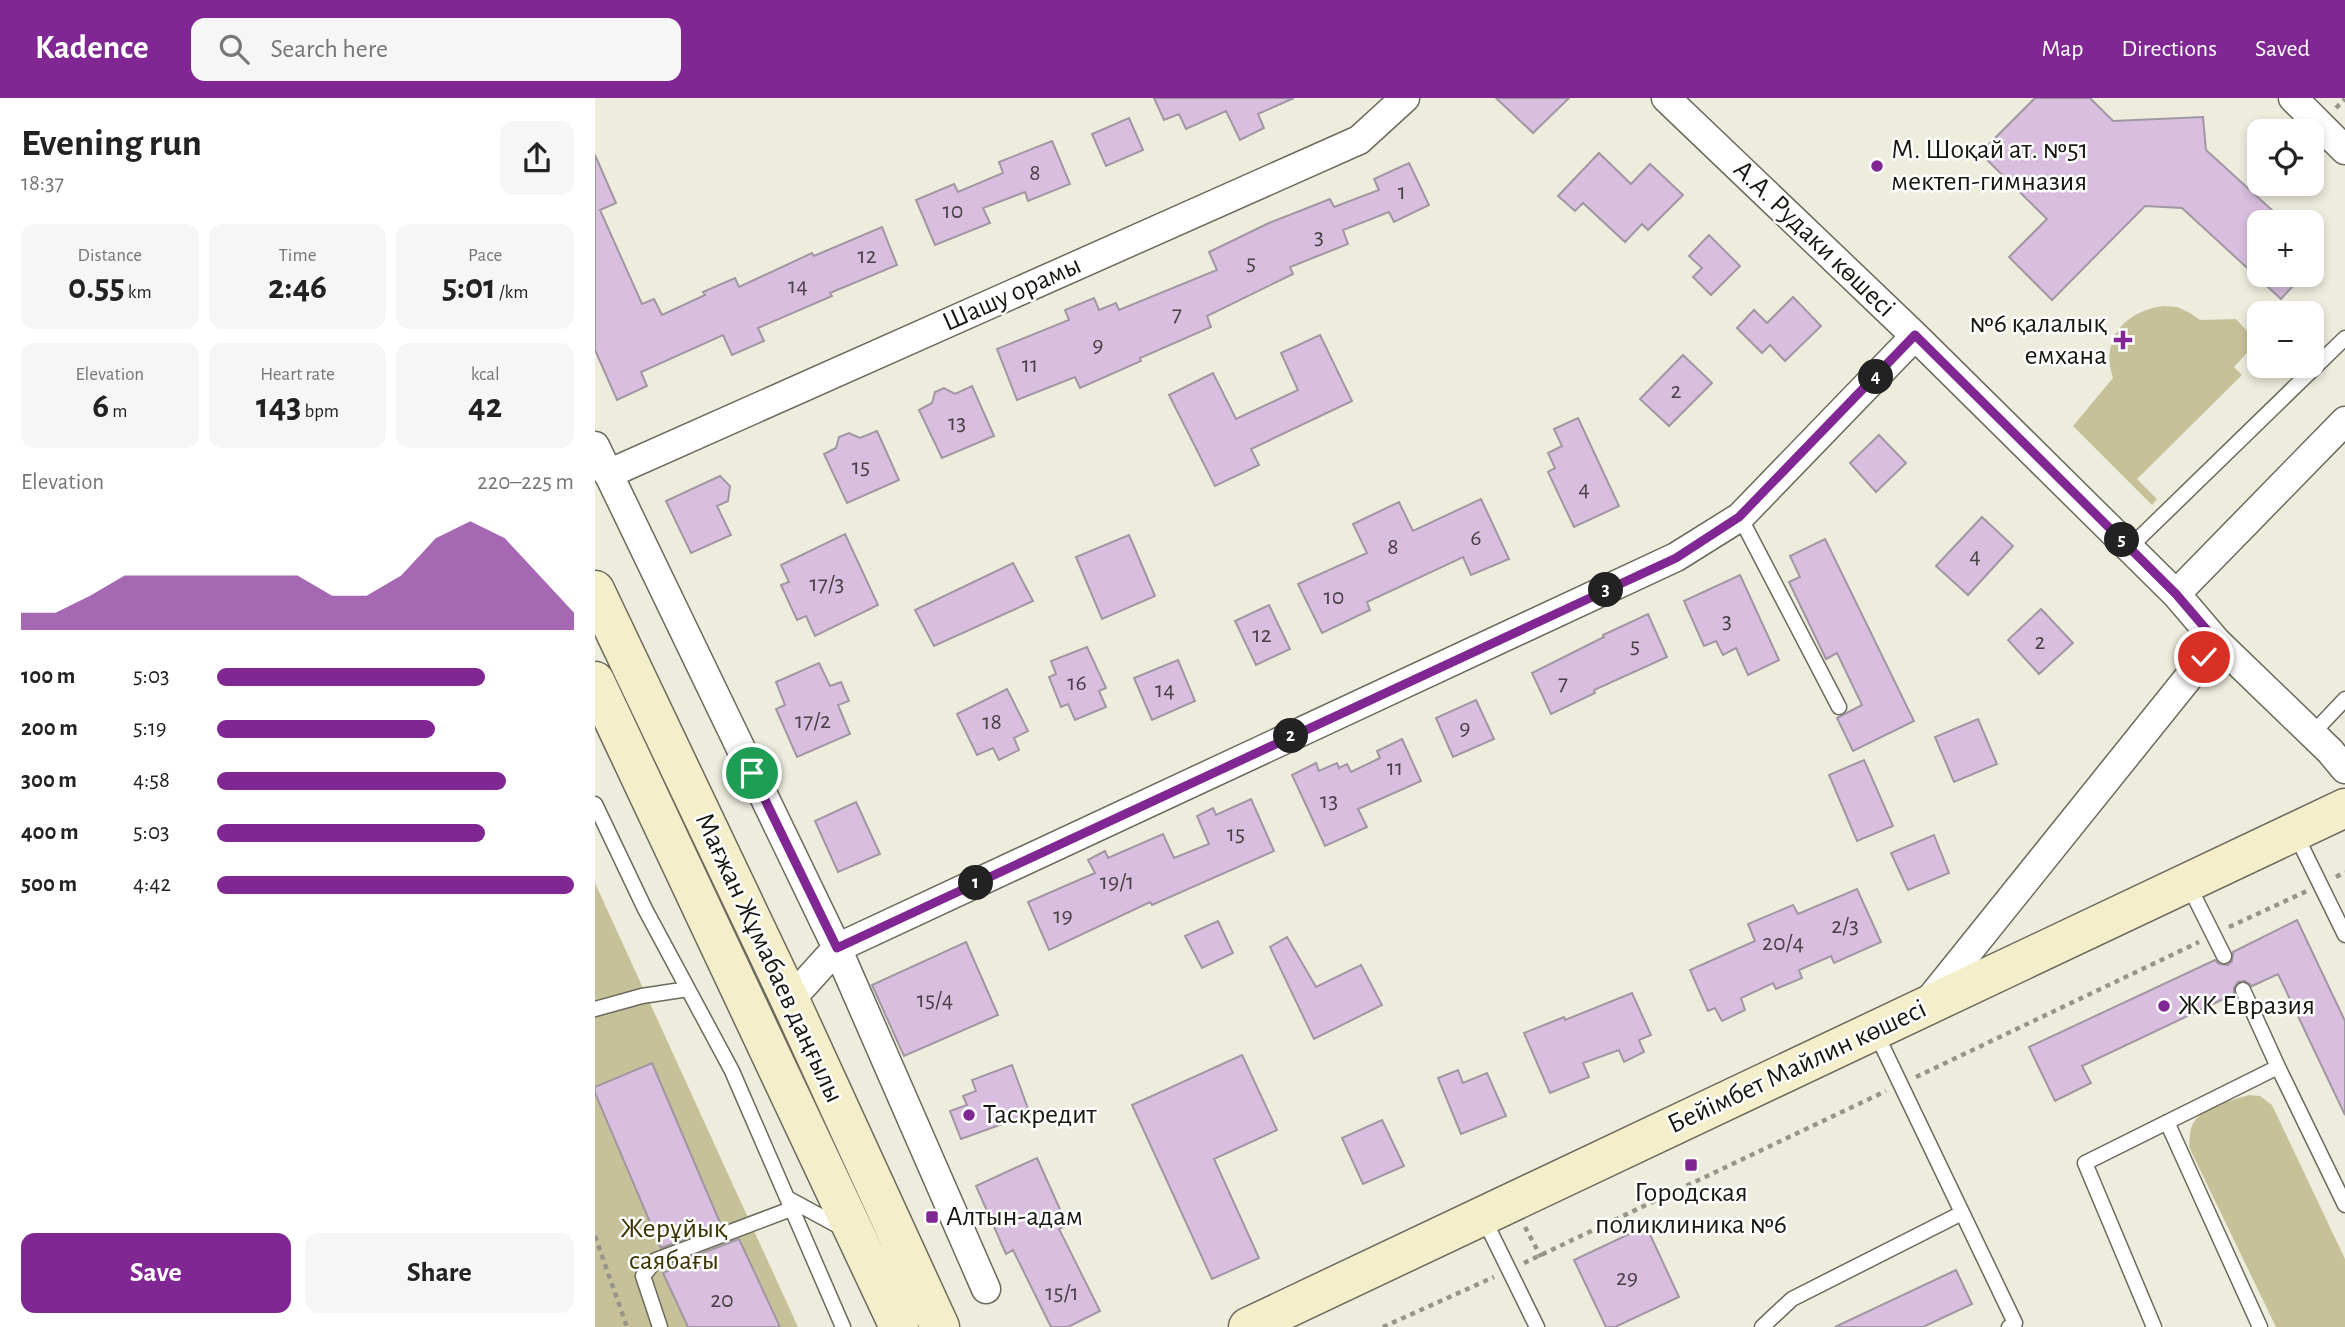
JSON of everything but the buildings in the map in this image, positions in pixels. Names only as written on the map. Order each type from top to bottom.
[{"type":"main road","name":"Мағжан Жұмабаев даңғылы","points":[[595,590],[790,1000],[940,1327]]},
{"type":"main road","name":"Мағжан Жұмабаев даңғылы","points":[[595,681],[899,1327]]},
{"type":"main road","name":"Бейімбет Майлин көшесі","points":[[1248,1327],[2345,808]]},
{"type":"street","name":"Шашу орамы","points":[[608,474],[1359,140],[1405,98]]},
{"type":"street","name":"А.А. Рудаки көшесі","points":[[1666,98],[1915,335],[2130,547],[2176,594],[2217,642],[2345,769]]},
{"type":"street","points":[[2293,98],[2345,150]]},
{"type":"street","points":[[790,1000],[837,948],[1676,558],[1739,517],[1915,335]]},
{"type":"street","points":[[2176,594],[2345,421]]},
{"type":"street","points":[[595,446],[837,948],[986,1289]]},
{"type":"street","points":[[1923,1008],[2217,642]]},
{"type":"lane","points":[[2130,547],[2345,338]]},
{"type":"lane","points":[[1739,517],[1839,707]]},
{"type":"lane","points":[[2312,734],[2345,698]]},
{"type":"lane","points":[[595,804],[645,909],[732,1071],[843,1327]]},
{"type":"lane","points":[[2294,832],[2345,935]]},
{"type":"lane","points":[[2187,882],[2224,956]]},
{"type":"lane","points":[[595,1009],[642,996],[688,989]]},
{"type":"lane","points":[[2243,990],[2345,1205]]},
{"type":"lane","points":[[1875,1030],[2015,1323],[2009,1327]]},
{"type":"lane","points":[[2154,1327],[2085,1163],[2278,1067]]},
{"type":"lane","points":[[2167,1122],[2260,1327]]},
{"type":"lane","points":[[660,1327],[643,1276],[656,1260],[789,1203],[857,1237]]},
{"type":"lane","points":[[1762,1327],[1792,1298],[1962,1213]]},
{"type":"lane","points":[[1482,1216],[1537,1327]]},
{"type":"path","points":[[1383,1327],[1541,1257],[2320,885]]},
{"type":"path","points":[[595,1236],[627,1327]]},
{"type":"green space","points":[[2177,307],[2200,320],[2236,319],[2247,331],[2247,353],[2234,367],[2242,375],[2137,479],[2157,499],[2152,505],[2073,426],[2113,378],[2110,351],[2119,329],[2137,314],[2149,309]]},
{"type":"green space","name":"Жерұйық саябағы","points":[[595,883],[798,1327],[595,1327]]},
{"type":"green space","points":[[2249,1095],[2260,1096],[2272,1105],[2345,1259],[2345,1327],[2276,1327],[2189,1147],[2191,1129],[2199,1116],[2215,1106]]},
{"type":"place","name":"М. Шоқай ат. №51 мектеп-гимназия","points":[[1877,166]]},
{"type":"place","name":"№6 қалалық емхана","points":[[2123,340]]},
{"type":"place","name":"ЖК Евразия","points":[[2164,1006]]},
{"type":"place","name":"Таскредит","points":[[969,1115]]},
{"type":"place","name":"Городская поликлиника №6","points":[[1691,1165]]},
{"type":"place","name":"Алтын-адам","points":[[932,1217]]},
{"type":"route","points":[[752,773],[837,948],[1676,558],[1739,517],[1915,335],[2176,594],[2217,642],[2204,657]]}]
